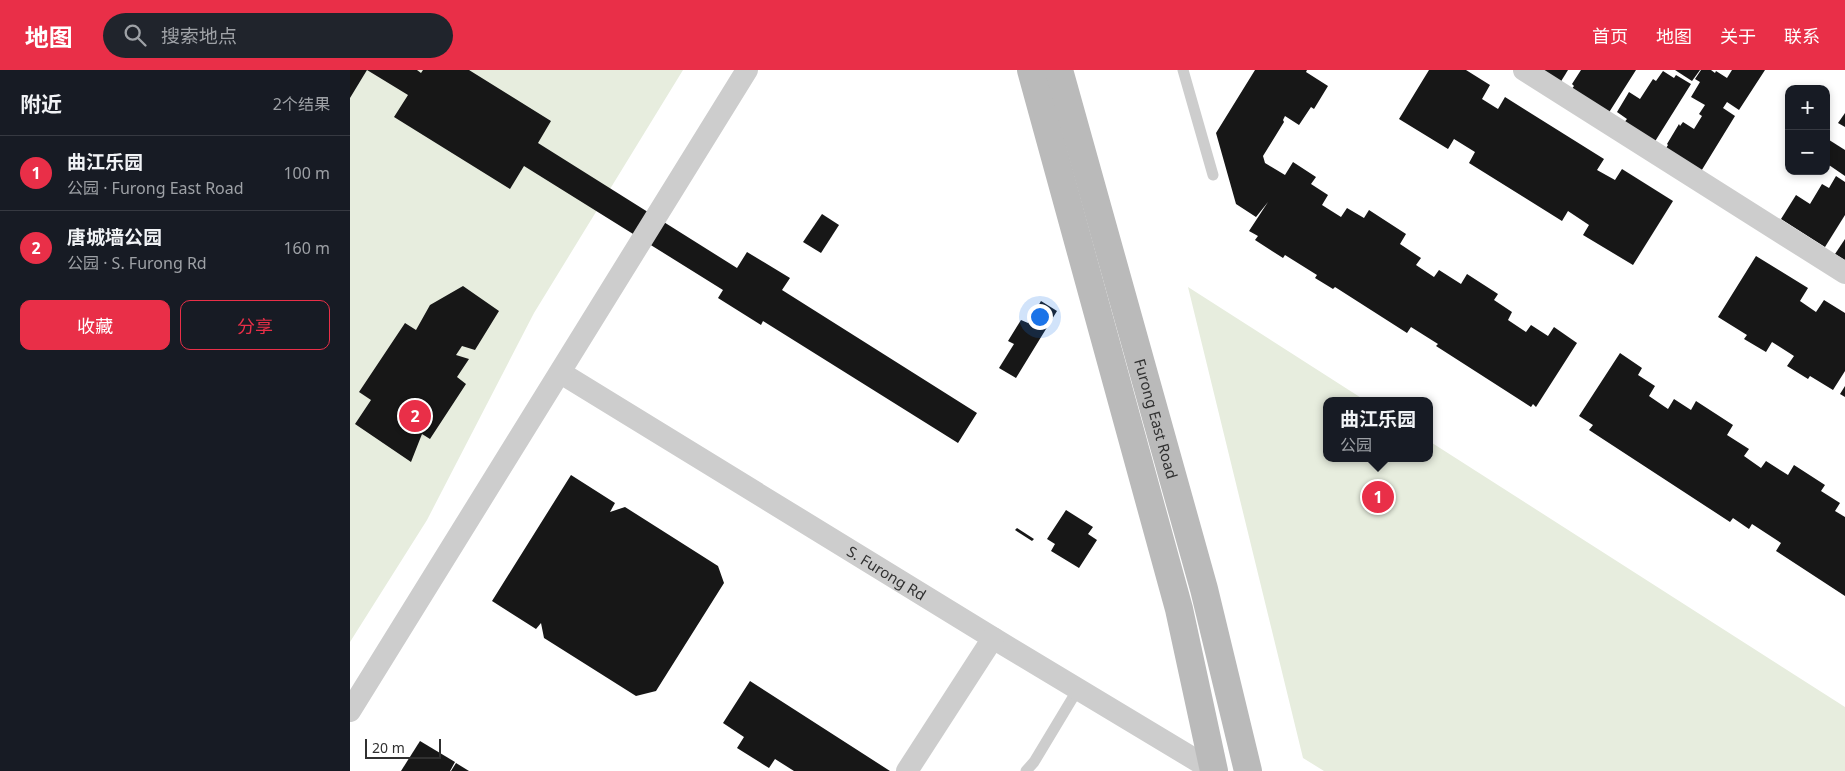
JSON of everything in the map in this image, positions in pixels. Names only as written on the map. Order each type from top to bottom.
[{"type":"main road","name":"Furong East Road","points":[[1031,70],[1179,609],[1214,771]]},
{"type":"main road","name":"Furong East Road","points":[[1059,70],[1204,590],[1248,771]]},
{"type":"street","points":[[350,711],[747,70]]},
{"type":"street","points":[[1524,70],[1845,273]]},
{"type":"street","name":"S. Furong Rd","points":[[561,373],[1214,771]]},
{"type":"street","points":[[907,771],[993,638]]},
{"type":"lane","points":[[1183,70],[1213,175]]},
{"type":"lane","points":[[1032,768],[1078,689]]},
{"type":"green space","points":[[350,70],[683,70],[534,313],[427,520],[350,642]]},
{"type":"green space","points":[[1188,287],[1360,397],[1323,397],[1323,462],[1433,462],[1433,444],[1845,707],[1845,771],[1324,771],[1303,758]]},
{"type":"building","points":[[350,70],[367,70],[350,98]]},
{"type":"building","points":[[367,70],[417,70],[421,73],[423,70],[469,70],[551,121],[538,143],[737,268],[747,252],[790,278],[782,290],[977,413],[958,443],[763,321],[761,325],[718,298],[723,290],[524,166],[510,189],[394,117],[408,95]]},
{"type":"building","points":[[1255,70],[1307,70],[1306,72],[1328,86],[1314,109],[1311,107],[1299,125],[1285,116],[1284,122],[1263,156],[1265,163],[1285,175],[1293,162],[1316,177],[1311,184],[1328,195],[1322,205],[1341,217],[1347,208],[1364,218],[1369,210],[1406,234],[1400,244],[1421,258],[1416,265],[1434,277],[1439,270],[1461,284],[1467,274],[1498,294],[1494,300],[1512,312],[1508,320],[1526,332],[1531,325],[1548,336],[1554,327],[1577,343],[1536,407],[1533,404],[1531,407],[1436,346],[1438,344],[1411,327],[1407,333],[1335,287],[1333,289],[1315,278],[1317,275],[1285,255],[1283,258],[1255,240],[1258,236],[1249,231],[1268,202],[1256,217],[1236,204],[1216,133]]},
{"type":"building","points":[[1429,70],[1466,70],[1490,85],[1482,99],[1498,109],[1505,97],[1604,159],[1597,170],[1615,180],[1622,169],[1673,201],[1633,265],[1583,235],[1589,225],[1568,211],[1562,221],[1469,163],[1475,152],[1454,139],[1448,149],[1399,119]]},
{"type":"building","points":[[1540,70],[1568,70],[1560,83]]},
{"type":"building","points":[[1581,70],[1636,70],[1608,114],[1571,90],[1574,86],[1572,84]]},
{"type":"building","points":[[1675,70],[1700,70],[1692,81]]},
{"type":"building","points":[[1701,70],[1711,70],[1715,73],[1716,71],[1727,78],[1732,70],[1765,70],[1739,110],[1727,102],[1723,108],[1735,116],[1700,173],[1664,151],[1679,124],[1680,126],[1683,122],[1694,129],[1702,116],[1699,114],[1705,105],[1691,97],[1700,82],[1695,79]]},
{"type":"building","points":[[1663,71],[1674,78],[1676,75],[1691,84],[1654,143],[1623,124],[1627,119],[1617,112],[1629,92],[1640,99],[1653,79],[1656,81]]},
{"type":"building","points":[[1845,113],[1845,127],[1838,123]]},
{"type":"building","points":[[1830,141],[1845,150],[1845,176],[1830,166]]},
{"type":"building","points":[[1836,176],[1845,182],[1845,215],[1825,247],[1781,219],[1796,195],[1810,204],[1822,184],[1829,188]]},
{"type":"building","points":[[822,214],[839,225],[821,253],[803,242]]},
{"type":"building","points":[[1845,239],[1845,260],[1835,254]]},
{"type":"building","points":[[1756,256],[1808,288],[1800,301],[1816,312],[1824,300],[1845,313],[1845,371],[1833,390],[1810,376],[1808,379],[1787,366],[1794,356],[1772,342],[1766,352],[1744,339],[1747,335],[1718,317]]},
{"type":"building","points":[[463,286],[499,311],[475,350],[462,346],[456,355],[469,359],[457,377],[466,384],[430,439],[422,434],[411,462],[355,424],[371,400],[359,392],[405,323],[416,330],[430,305]]},
{"type":"building","points":[[1041,301],[1057,311],[1016,378],[999,368],[1014,344],[1008,341],[1021,320],[1028,323]]},
{"type":"building","points":[[1620,353],[1642,368],[1638,375],[1655,386],[1649,396],[1668,409],[1674,399],[1691,410],[1696,401],[1733,425],[1727,435],[1749,449],[1744,456],[1761,468],[1766,461],[1788,475],[1794,465],[1825,485],[1821,491],[1840,503],[1835,511],[1845,517],[1845,596],[1776,551],[1781,543],[1752,524],[1749,529],[1733,518],[1730,522],[1589,430],[1593,425],[1579,416]]},
{"type":"building","points":[[1845,386],[1845,397],[1840,394]]},
{"type":"building","points":[[571,475],[615,503],[610,512],[625,507],[718,566],[724,583],[656,691],[636,696],[544,638],[541,623],[536,629],[492,601]]},
{"type":"building","points":[[1066,510],[1093,527],[1088,534],[1097,540],[1079,568],[1051,551],[1055,544],[1047,539]]},
{"type":"building","points":[[1017,528],[1034,539],[1032,541],[1015,530]]},
{"type":"building","points":[[750,681],[890,771],[794,771],[775,759],[769,768],[737,748],[744,737],[723,723]]},
{"type":"building","points":[[420,741],[455,762],[450,771],[401,771]]},
{"type":"building","points":[[456,763],[469,771],[451,771]]},
{"type":"place","name":"唐城墙公园","points":[[415,416]]},
{"type":"place","name":"曲江乐园","points":[[1378,497]]}]
